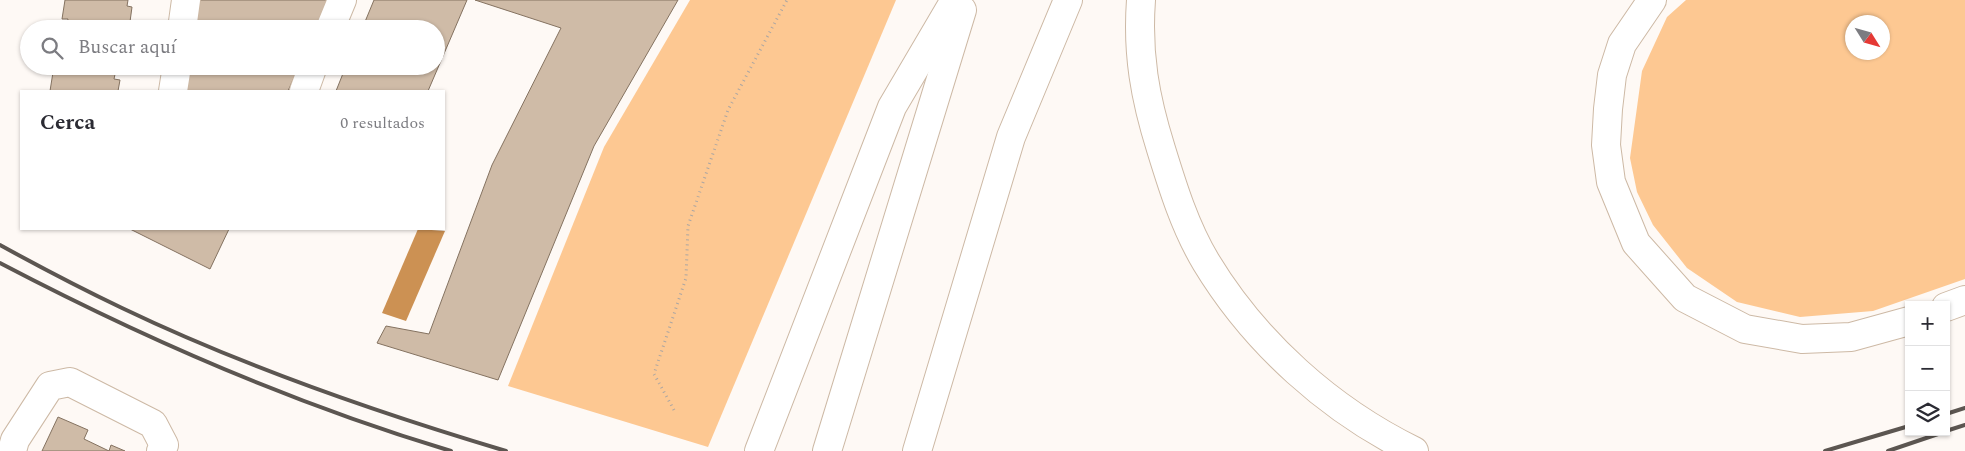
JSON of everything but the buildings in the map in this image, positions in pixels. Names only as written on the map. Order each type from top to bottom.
[{"type":"main road","points":[[183,20],[186,0]]},
{"type":"main road","points":[[334,20],[342,0]]},
{"type":"main road","points":[[763,442],[892,107],[955,0]]},
{"type":"main road","points":[[828,447],[965,0]]},
{"type":"main road","points":[[918,451],[1011,137],[1068,0]]},
{"type":"main road","points":[[1141,0],[1138,37],[1143,79],[1151,117],[1174,194],[1206,262],[1238,307],[1265,339],[1308,381],[1366,426],[1414,451]]},
{"type":"main road","points":[[1652,0],[1622,44],[1612,75],[1608,109],[1606,145],[1611,182],[1636,243],[1685,298],[1745,329],[1802,339],[1851,337],[1905,322]]},
{"type":"main road","points":[[173,90],[176,75]]},
{"type":"main road","points":[[304,90],[310,75]]},
{"type":"main road","points":[[1950,306],[1965,300]]},
{"type":"main road","points":[[12,451],[15,440],[50,386],[70,382],[154,424],[164,445],[161,451]]},
{"type":"path","points":[[674,410],[654,374],[686,278],[688,226],[728,110],[787,0]]},
{"type":"shaded area","points":[[690,0],[896,0],[708,447],[508,386],[604,147]]},
{"type":"shaded area","points":[[1686,0],[1965,0],[1965,279],[1873,311],[1800,317],[1737,302],[1687,268],[1653,225],[1637,192],[1630,158],[1642,71],[1667,17]]},
{"type":"shaded area","points":[[418,230],[445,231],[406,321],[382,313]]},
{"type":"railway","points":[[0,245],[106,300],[215,350],[359,404],[506,451]]},
{"type":"railway","points":[[0,263],[110,318],[221,368],[392,433],[451,451]]},
{"type":"railway","points":[[1950,413],[1965,408]]},
{"type":"railway","points":[[1950,430],[1965,425]]},
{"type":"railway","points":[[1825,451],[1905,427]]},
{"type":"railway","points":[[1888,451],[1932,436]]}]
